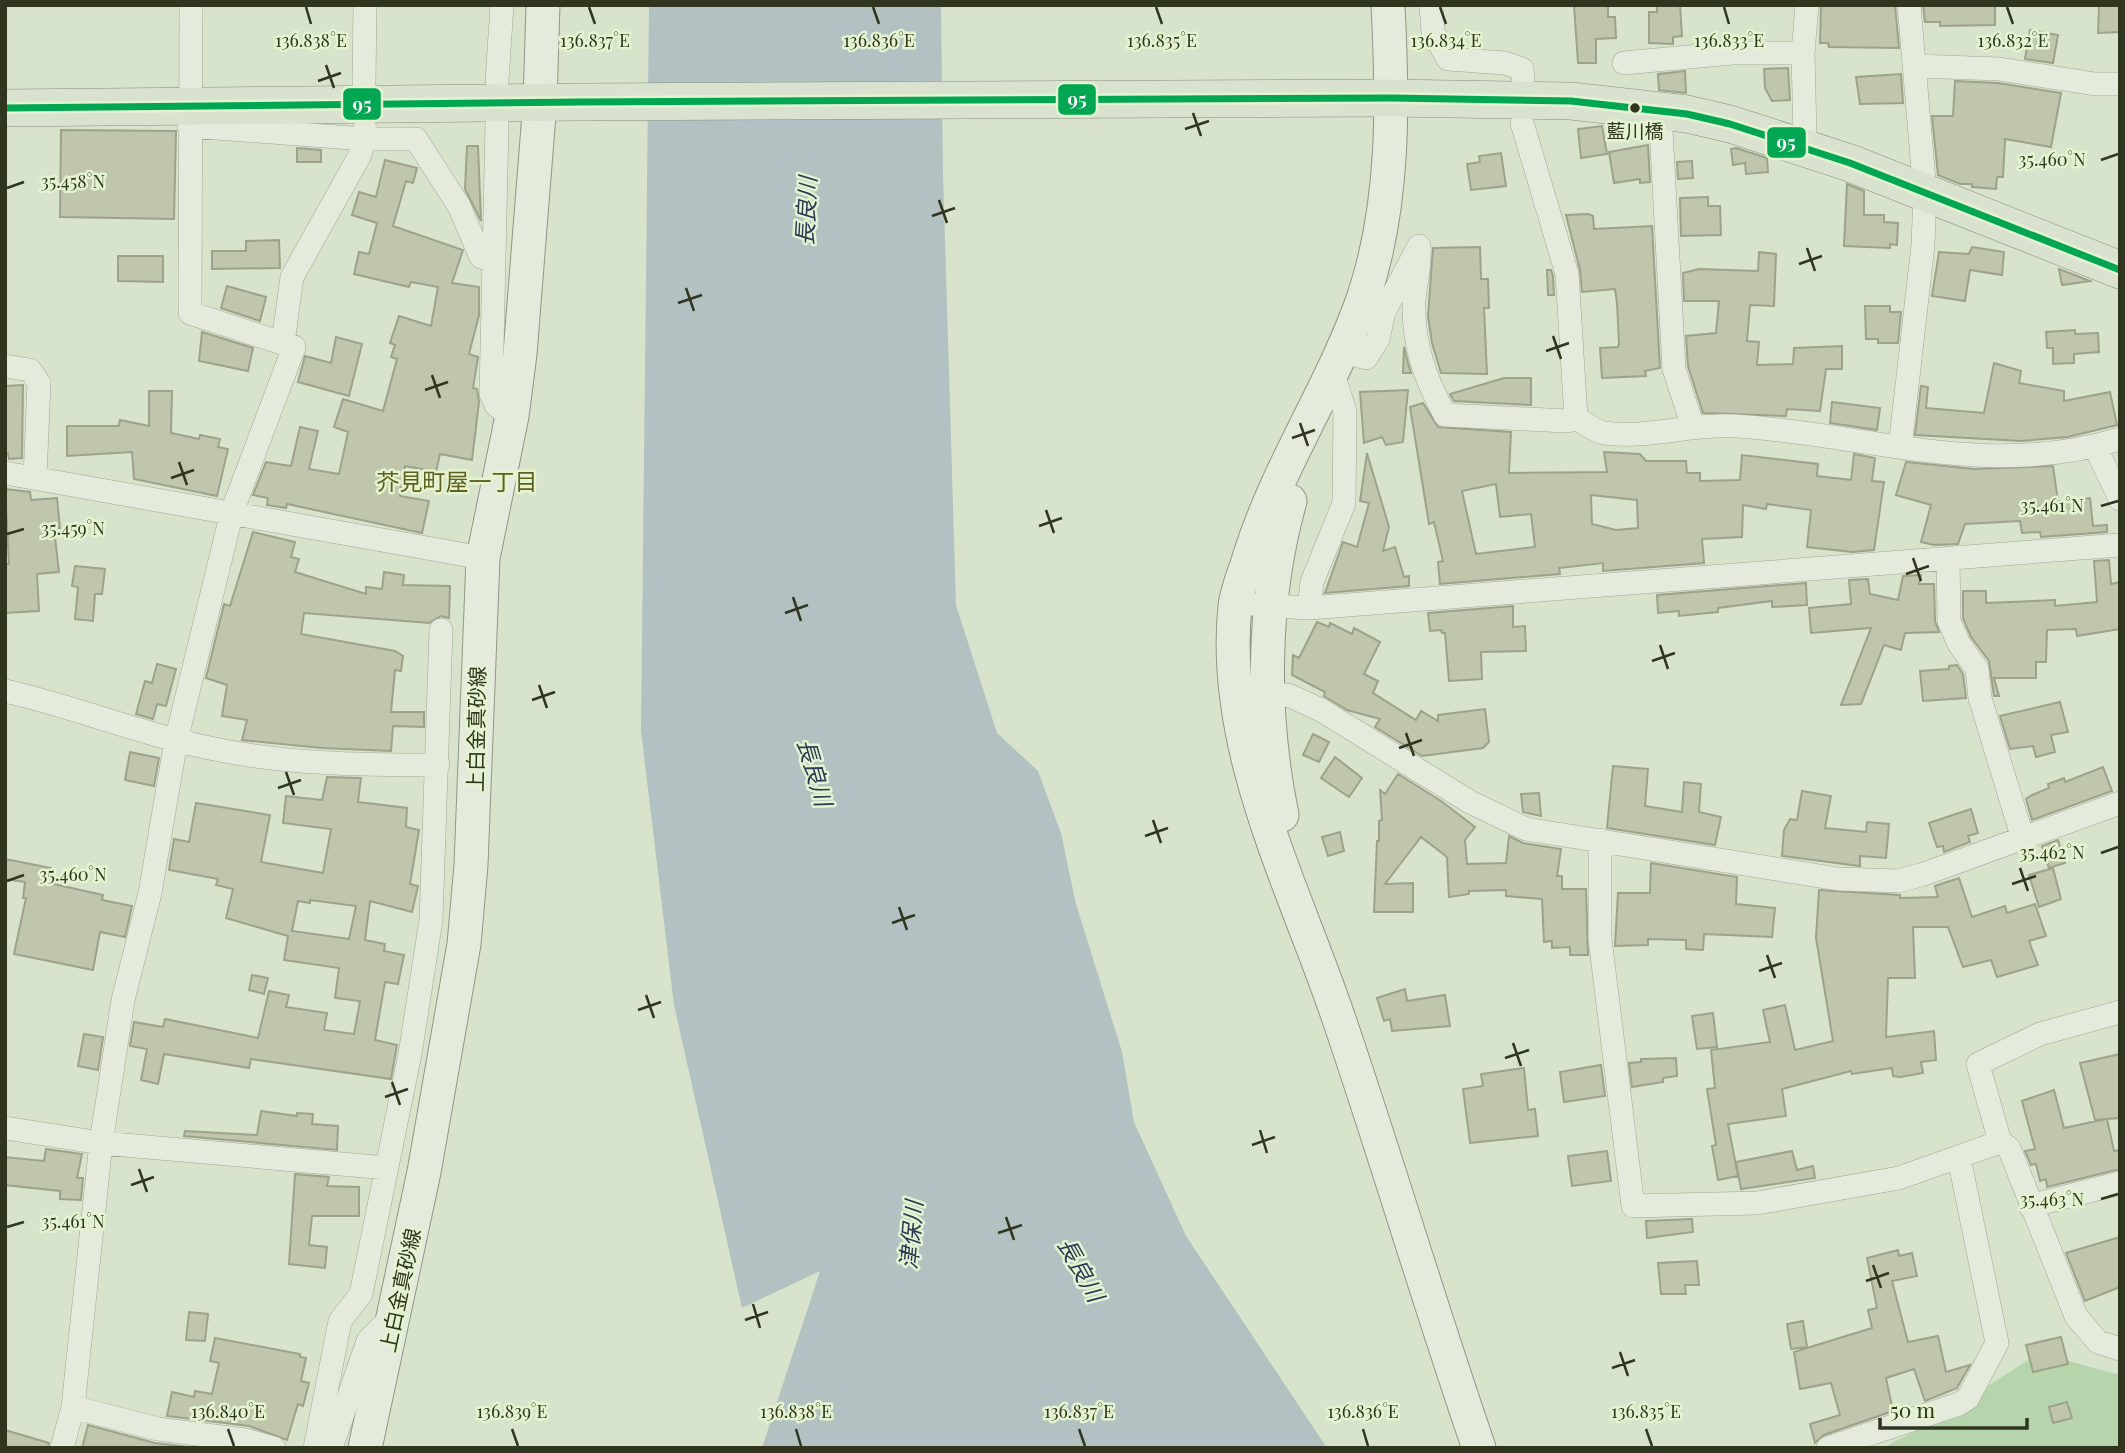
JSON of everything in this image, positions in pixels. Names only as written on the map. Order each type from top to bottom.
[{"type":"main road","points":[[5,108],[189,117],[540,102],[1392,98],[1571,101],[1660,111],[1730,124],[1800,146],[2120,270]]},
{"type":"street","points":[[62,1448],[74,1407],[101,1143],[123,1000],[150,893],[176,741],[232,512],[294,347],[190,313],[191,5]]},
{"type":"street","points":[[364,83],[365,5]]},
{"type":"street","points":[[497,81],[502,5]]},
{"type":"street","name":"上白金真砂線","points":[[365,1448],[424,1172],[464,944],[471,865],[483,558],[512,415],[522,341],[540,102],[543,5]]},
{"type":"street","points":[[1388,5],[1392,98],[1383,208],[1374,261],[1362,301],[1333,369],[1263,513],[1235,603],[1234,694],[1251,778],[1314,946],[1479,1448]]},
{"type":"street","points":[[1431,5],[1433,32],[1448,60],[1505,63],[1522,69],[1523,78]]},
{"type":"street","points":[[1800,146],[1805,136],[1803,53],[1807,5]]},
{"type":"street","points":[[1900,447],[1923,245],[1925,193],[1909,5]]},
{"type":"street","points":[[1624,64],[1732,53],[1803,53]]},
{"type":"street","points":[[1916,65],[1998,69],[2095,84],[2120,84]]},
{"type":"street","points":[[1660,111],[1674,369],[1693,427]]},
{"type":"street","points":[[189,117],[416,139],[459,206],[481,257],[494,261]]},
{"type":"street","points":[[497,124],[491,394],[496,405],[512,415]]},
{"type":"street","points":[[1522,124],[1567,274],[1576,418]]},
{"type":"street","points":[[283,343],[292,277],[360,155],[365,133]]},
{"type":"street","points":[[1333,369],[1366,358],[1378,339],[1384,312],[1419,246],[1421,265],[1414,297],[1415,343],[1431,389],[1445,415],[1567,421],[1576,418],[1602,433],[1665,433],[1693,427],[1736,426],[1978,457],[2021,457],[2095,446],[2120,439]]},
{"type":"street","points":[[5,366],[30,370],[39,383],[35,477]]},
{"type":"street","points":[[1314,946],[1272,768],[1269,696],[1271,607],[1278,545],[1333,369]]},
{"type":"street","points":[[1309,608],[1312,582],[1344,503],[1345,412],[1333,369]]},
{"type":"street","points":[[2095,446],[2120,499]]},
{"type":"street","points":[[5,473],[483,558]]},
{"type":"street","points":[[1235,603],[1309,608],[2120,545]]},
{"type":"street","points":[[1948,558],[1949,621],[1959,644],[1977,669],[1980,698],[2023,839]]},
{"type":"street","points":[[315,1448],[340,1321],[361,1294],[419,1002],[431,920],[441,630]]},
{"type":"street","points":[[5,691],[54,702],[176,741],[300,760],[369,765],[438,765]]},
{"type":"street","points":[[1269,696],[1288,695],[1321,710],[1470,802],[1527,829],[1838,879],[1898,881],[2120,803]]},
{"type":"street","points":[[1600,840],[1600,939],[1633,1206],[1756,1203],[1899,1178],[2000,1142]]},
{"type":"street","points":[[2120,1012],[2040,1034],[1978,1064],[2000,1142],[2009,1148],[2076,1316],[2098,1342],[2120,1349]]},
{"type":"street","points":[[5,1128],[101,1143],[387,1168]]},
{"type":"street","points":[[1828,1448],[1959,1404],[1968,1398],[1997,1343],[1959,1158]]},
{"type":"street","points":[[2030,1206],[2120,1183]]},
{"type":"street","points":[[331,1448],[368,1341],[393,1316]]},
{"type":"street","points":[[74,1407],[158,1429],[245,1440],[274,1448]]},
{"type":"green space","points":[[2039,1353],[2120,1375],[2120,1448],[1882,1448],[1924,1427]]},
{"type":"water","points":[[649,5],[941,5],[943,173],[956,605],[997,733],[1038,771],[1061,833],[1076,904],[1122,1052],[1134,1122],[1186,1236],[1327,1448],[762,1448],[820,1271],[742,1308],[674,1005],[641,731]]},
{"type":"building","points":[[1574,5],[1608,5],[1608,17],[1615,17],[1616,38],[1596,39],[1596,63],[1578,63]]},
{"type":"building","points":[[1657,5],[1680,5],[1682,36],[1673,37],[1673,44],[1649,43],[1649,12],[1657,12]]},
{"type":"building","points":[[1821,5],[1895,5],[1899,48],[1829,47],[1828,43],[1820,43]]},
{"type":"building","points":[[1923,5],[1995,5],[1995,25],[1940,26],[1940,22],[1925,22]]},
{"type":"building","points":[[2099,5],[2120,5],[2120,32],[2098,33]]},
{"type":"building","points":[[2030,30],[2058,35],[2053,63],[2025,59]]},
{"type":"building","points":[[1788,68],[1790,100],[1772,101],[1765,88],[1764,69]]},
{"type":"building","points":[[1685,71],[1686,93],[1659,90],[1658,74]]},
{"type":"building","points":[[1901,74],[1903,103],[1860,104],[1856,77]]},
{"type":"building","points":[[1955,81],[1998,83],[2061,93],[2051,147],[2005,139],[2003,177],[1997,177],[1996,189],[1972,187],[1972,184],[1960,184],[1938,175],[1932,116],[1953,116]]},
{"type":"building","points":[[1602,126],[1607,154],[1581,158],[1578,129]]},
{"type":"building","points":[[61,130],[176,131],[174,219],[60,217]]},
{"type":"building","points":[[1648,145],[1650,182],[1640,183],[1640,179],[1614,183],[1609,152]]},
{"type":"building","points":[[467,146],[478,146],[481,221],[465,189]]},
{"type":"building","points":[[297,148],[321,150],[321,162],[297,162]]},
{"type":"building","points":[[1736,148],[1767,158],[1768,172],[1746,174],[1745,163],[1733,165],[1731,149]]},
{"type":"building","points":[[1501,153],[1506,186],[1471,190],[1467,164],[1480,162],[1479,156]]},
{"type":"building","points":[[385,160],[417,168],[413,183],[406,181],[393,226],[463,250],[452,283],[479,287],[479,315],[469,354],[478,357],[473,388],[477,389],[479,402],[472,460],[440,454],[436,472],[405,466],[400,496],[429,501],[422,533],[287,504],[286,508],[267,505],[268,498],[253,495],[266,462],[291,466],[300,427],[318,431],[309,469],[339,474],[348,432],[334,427],[343,399],[383,411],[397,359],[391,357],[395,345],[390,343],[399,316],[431,326],[438,287],[411,282],[409,287],[354,274],[359,252],[369,254],[377,223],[352,215],[359,192],[376,197]]},
{"type":"building","points":[[1692,161],[1693,178],[1678,179],[1677,162]]},
{"type":"building","points":[[1847,184],[1864,191],[1864,215],[1884,215],[1884,222],[1898,223],[1897,245],[1890,244],[1890,248],[1844,246]]},
{"type":"building","points":[[1708,197],[1708,206],[1720,206],[1721,235],[1681,236],[1680,198]]},
{"type":"building","points":[[1566,215],[1593,216],[1594,229],[1652,226],[1660,368],[1645,371],[1646,376],[1602,378],[1600,348],[1618,347],[1619,344],[1615,289],[1582,292],[1580,270]]},
{"type":"building","points":[[279,240],[280,268],[212,269],[212,251],[246,251],[246,241]]},
{"type":"building","points":[[1480,247],[1481,279],[1488,279],[1489,308],[1484,308],[1487,374],[1441,373],[1432,343],[1428,316],[1433,248]]},
{"type":"building","points":[[1972,247],[2004,252],[2002,275],[1970,270],[1965,301],[1932,296],[1939,252],[1969,254]]},
{"type":"building","points":[[1759,252],[1776,254],[1774,306],[1750,305],[1747,341],[1759,342],[1757,365],[1793,364],[1794,348],[1842,346],[1842,369],[1826,369],[1820,411],[1787,409],[1786,416],[1703,413],[1688,366],[1686,336],[1716,333],[1719,301],[1684,301],[1683,273],[1699,269],[1758,271]]},
{"type":"building","points":[[118,256],[163,256],[163,282],[118,281]]},
{"type":"building","points":[[2059,269],[2090,281],[2062,285]]},
{"type":"building","points":[[1547,270],[1551,270],[1553,276],[1554,295],[1548,295]]},
{"type":"building","points":[[227,286],[266,297],[260,321],[221,308]]},
{"type":"building","points":[[1865,306],[1890,306],[1890,312],[1901,312],[1898,343],[1878,343],[1878,339],[1866,339]]},
{"type":"building","points":[[2075,330],[2075,334],[2098,333],[2099,352],[2074,354],[2074,363],[2053,364],[2053,348],[2047,348],[2046,332]]},
{"type":"building","points":[[202,332],[253,348],[248,371],[199,361]]},
{"type":"building","points":[[336,337],[362,344],[349,396],[298,382],[305,356],[331,363]]},
{"type":"building","points":[[1404,347],[1408,363],[1411,373],[1403,373]]},
{"type":"building","points":[[1994,363],[2021,371],[2019,383],[2064,391],[2064,401],[2110,392],[2117,425],[2068,437],[2021,441],[1915,435],[1921,386],[1928,387],[1926,408],[1984,413]]},
{"type":"building","points":[[1504,378],[1531,378],[1531,405],[1454,401],[1450,394]]},
{"type":"building","points":[[23,385],[22,458],[9,459],[8,453],[5,453],[5,386]]},
{"type":"building","points":[[1408,390],[1403,442],[1386,445],[1382,437],[1364,443],[1360,392]]},
{"type":"building","points":[[149,391],[172,391],[171,433],[199,439],[200,435],[220,439],[218,447],[228,449],[217,496],[134,479],[132,452],[67,456],[67,426],[119,426],[120,420],[149,426]]},
{"type":"building","points":[[1832,402],[1880,408],[1877,430],[1830,423]]},
{"type":"building","points":[[1423,403],[1438,427],[1511,432],[1509,473],[1607,472],[1604,452],[1640,454],[1646,461],[1686,461],[1687,473],[1700,473],[1700,481],[1740,480],[1742,455],[1818,464],[1817,476],[1851,480],[1854,454],[1875,458],[1872,481],[1884,482],[1874,550],[1852,552],[1807,547],[1811,510],[1767,504],[1766,509],[1743,505],[1742,537],[1702,539],[1704,563],[1603,571],[1603,563],[1559,568],[1560,574],[1440,584],[1438,562],[1443,561],[1434,522],[1429,524],[1410,407]],"holes":[[[1496,484],[1500,517],[1531,514],[1535,547],[1476,554],[1462,491]],[[1591,495],[1637,500],[1638,528],[1616,530],[1592,524]]]},
{"type":"building","points":[[1367,453],[1389,527],[1383,551],[1395,547],[1404,577],[1409,576],[1409,586],[1325,593],[1343,542],[1357,547],[1369,503],[1360,501]]},
{"type":"building","points":[[1906,462],[1974,469],[2053,466],[2058,502],[2090,498],[2093,526],[2107,525],[2107,532],[2041,537],[2040,532],[2022,533],[2020,521],[1965,524],[1958,544],[1934,545],[1921,542],[1931,505],[1896,495]]},
{"type":"building","points":[[5,489],[30,492],[31,500],[57,498],[60,528],[56,528],[55,537],[59,572],[37,574],[39,611],[5,613],[5,564],[9,564]]},
{"type":"building","points":[[253,532],[295,542],[291,557],[299,559],[295,572],[366,594],[366,587],[382,589],[384,572],[404,575],[403,585],[450,586],[449,618],[441,616],[429,623],[304,613],[301,634],[395,651],[403,656],[401,671],[395,670],[391,712],[424,712],[424,727],[393,726],[391,751],[242,740],[247,720],[222,716],[227,685],[206,678],[224,604],[230,606]]},
{"type":"building","points":[[2109,560],[2111,584],[2120,582],[2120,629],[2077,636],[2076,629],[2047,630],[2046,662],[2036,662],[2036,678],[1994,678],[1999,696],[1994,696],[1989,661],[1971,637],[1963,618],[1963,591],[1986,591],[1986,603],[2055,600],[2055,606],[2097,602],[2094,561]]},
{"type":"building","points":[[75,566],[105,569],[102,594],[95,594],[93,621],[75,619],[78,587],[72,586]]},
{"type":"building","points":[[1921,575],[1919,584],[1934,584],[1935,621],[1939,632],[1905,633],[1901,650],[1884,645],[1861,704],[1841,705],[1871,628],[1811,633],[1809,608],[1851,604],[1849,580],[1868,579],[1870,594],[1898,600],[1903,576]]},
{"type":"building","points":[[1806,583],[1807,605],[1772,607],[1772,601],[1718,608],[1718,612],[1679,616],[1679,611],[1658,613],[1657,595]]},
{"type":"building","points":[[1513,606],[1513,627],[1525,626],[1526,651],[1481,652],[1482,679],[1449,681],[1445,633],[1441,630],[1430,631],[1428,613]]},
{"type":"building","points":[[1317,622],[1329,627],[1330,623],[1352,634],[1354,628],[1380,642],[1364,674],[1378,681],[1373,693],[1416,720],[1421,711],[1438,721],[1438,715],[1485,709],[1489,742],[1483,748],[1422,756],[1375,727],[1380,719],[1347,710],[1324,696],[1325,692],[1292,675],[1293,655],[1299,658]]},
{"type":"building","points":[[157,664],[176,669],[166,706],[157,704],[153,719],[136,714],[145,681],[152,683]]},
{"type":"building","points":[[1957,665],[1963,674],[1966,698],[1923,701],[1920,671],[1949,669],[1949,666]]},
{"type":"building","points":[[2060,702],[2068,732],[2051,735],[2055,752],[2036,757],[2033,746],[2010,749],[2000,716]]},
{"type":"building","points":[[1313,734],[1329,742],[1319,762],[1303,755]]},
{"type":"building","points":[[130,752],[159,758],[154,786],[125,780]]},
{"type":"building","points":[[1335,757],[1362,778],[1349,797],[1321,778]]},
{"type":"building","points":[[1613,766],[1648,769],[1645,806],[1682,812],[1684,782],[1701,784],[1699,812],[1721,817],[1715,845],[1607,828]]},
{"type":"building","points":[[2103,767],[2112,791],[2032,820],[2026,799],[2049,788],[2048,784],[2064,778],[2065,782]]},
{"type":"building","points":[[1398,774],[1441,801],[1475,827],[1465,840],[1467,864],[1506,863],[1509,836],[1523,843],[1561,849],[1557,876],[1562,876],[1562,889],[1586,889],[1588,955],[1570,955],[1570,947],[1552,948],[1552,941],[1544,942],[1542,899],[1506,896],[1506,890],[1469,891],[1469,894],[1449,897],[1447,857],[1421,837],[1385,884],[1413,883],[1413,912],[1374,912],[1377,841],[1379,821],[1382,820],[1380,790],[1385,794]]},
{"type":"building","points":[[327,777],[361,778],[358,802],[407,808],[406,827],[419,830],[410,884],[418,886],[412,912],[370,901],[365,940],[385,944],[384,951],[404,955],[398,984],[385,982],[375,1040],[397,1045],[391,1079],[251,1059],[249,1068],[164,1054],[158,1084],[141,1080],[147,1049],[130,1046],[134,1022],[163,1027],[165,1019],[258,1038],[269,991],[289,995],[286,1007],[327,1013],[324,1030],[354,1034],[360,1001],[335,998],[339,968],[284,960],[288,936],[226,918],[233,889],[216,885],[218,879],[169,870],[174,839],[189,842],[196,803],[270,815],[261,862],[323,873],[331,829],[283,823],[286,796],[322,800]],"holes":[[[298,901],[356,906],[349,939],[292,931]]]},
{"type":"building","points":[[1802,791],[1831,796],[1825,828],[1866,832],[1867,822],[1889,824],[1886,858],[1860,856],[1860,866],[1782,856],[1784,830],[1790,819],[1797,820]]},
{"type":"building","points":[[1539,793],[1541,816],[1523,812],[1521,794]]},
{"type":"building","points":[[1971,809],[1978,833],[1968,836],[1970,842],[1944,852],[1943,846],[1937,847],[1929,823]]},
{"type":"building","points":[[1340,832],[1344,851],[1328,856],[1322,837]]},
{"type":"building","points":[[2058,840],[2065,863],[2049,868],[2042,846]]},
{"type":"building","points":[[5,859],[51,868],[49,883],[103,895],[102,900],[132,906],[125,937],[100,932],[93,970],[14,954],[26,898],[23,898],[25,882],[5,879]]},
{"type":"building","points":[[1651,863],[1737,877],[1736,904],[1775,908],[1772,937],[1704,934],[1703,950],[1686,949],[1686,940],[1648,939],[1648,945],[1615,946],[1618,893],[1650,893]]},
{"type":"building","points":[[2053,868],[2061,899],[2039,907],[2029,875]]},
{"type":"building","points":[[1959,878],[1972,917],[2005,906],[2007,913],[2035,904],[2046,936],[2029,941],[2038,965],[1997,977],[1991,960],[1963,967],[1948,927],[1913,927],[1915,978],[1888,978],[1886,1037],[1934,1031],[1936,1060],[1921,1062],[1923,1073],[1901,1077],[1893,1076],[1892,1068],[1852,1074],[1851,1071],[1782,1089],[1786,1116],[1728,1124],[1738,1176],[1718,1180],[1712,1146],[1716,1145],[1707,1089],[1715,1088],[1711,1050],[1770,1042],[1763,1010],[1785,1005],[1795,1050],[1833,1041],[1816,938],[1819,890],[1900,895],[1900,898],[1938,897],[1935,886]]},
{"type":"building","points":[[252,975],[268,978],[264,994],[249,990]]},
{"type":"building","points":[[1405,989],[1407,1001],[1445,995],[1450,1026],[1392,1031],[1390,1019],[1384,1021],[1377,998]]},
{"type":"building","points":[[1713,1013],[1717,1047],[1697,1049],[1692,1016]]},
{"type":"building","points":[[84,1034],[103,1037],[98,1070],[78,1066]]},
{"type":"building","points":[[2120,1054],[2120,1118],[2107,1119],[2114,1151],[2120,1150],[2120,1169],[2047,1187],[2046,1179],[2040,1181],[2036,1164],[2031,1165],[2025,1151],[2035,1149],[2022,1101],[2054,1090],[2064,1128],[2106,1119],[2095,1120],[2080,1063]]},
{"type":"building","points":[[1676,1058],[1677,1076],[1663,1078],[1663,1082],[1632,1087],[1629,1063],[1641,1062],[1641,1059]]},
{"type":"building","points":[[1601,1065],[1605,1096],[1564,1102],[1560,1072]]},
{"type":"building","points":[[1524,1068],[1528,1110],[1535,1109],[1538,1136],[1470,1143],[1463,1089],[1483,1086],[1481,1074]]},
{"type":"building","points":[[261,1111],[297,1116],[297,1113],[313,1114],[312,1124],[338,1126],[337,1150],[184,1136],[185,1131],[257,1135]]},
{"type":"building","points":[[46,1149],[82,1154],[77,1178],[83,1178],[81,1200],[60,1199],[60,1191],[5,1185],[5,1157],[44,1161]]},
{"type":"building","points":[[1607,1151],[1611,1181],[1572,1186],[1568,1156]]},
{"type":"building","points":[[1792,1151],[1797,1170],[1813,1166],[1815,1178],[1741,1189],[1736,1162]]},
{"type":"building","points":[[295,1174],[329,1177],[327,1186],[359,1187],[359,1216],[312,1216],[309,1245],[327,1247],[325,1268],[289,1264]]},
{"type":"building","points":[[1692,1219],[1693,1232],[1647,1238],[1646,1221]]},
{"type":"building","points":[[2120,1237],[2120,1287],[2085,1301],[2066,1253]]},
{"type":"building","points":[[1898,1250],[1899,1256],[1912,1253],[1917,1276],[1892,1281],[1908,1342],[1938,1336],[1946,1372],[1970,1365],[1957,1388],[1925,1401],[1914,1369],[1886,1378],[1893,1411],[1824,1435],[1815,1443],[1810,1424],[1840,1415],[1831,1383],[1800,1389],[1794,1352],[1872,1328],[1868,1310],[1877,1308],[1867,1258]]},
{"type":"building","points":[[1697,1261],[1699,1285],[1685,1285],[1686,1294],[1661,1294],[1658,1263]]},
{"type":"building","points":[[189,1312],[208,1314],[205,1341],[186,1340]]},
{"type":"building","points":[[1803,1321],[1807,1347],[1791,1349],[1787,1324]]},
{"type":"building","points":[[2061,1337],[2068,1364],[2033,1372],[2026,1345]]},
{"type":"building","points":[[215,1338],[300,1354],[300,1357],[306,1358],[301,1381],[309,1383],[303,1406],[298,1404],[287,1440],[249,1426],[167,1416],[172,1392],[194,1397],[195,1391],[212,1394],[219,1363],[210,1361]]},
{"type":"building","points":[[2067,1402],[2072,1418],[2053,1423],[2049,1407]]},
{"type":"building","points":[[88,1425],[155,1443],[195,1448],[82,1448]]},
{"type":"building","points":[[5,1430],[49,1443],[48,1448],[5,1448]]},
{"type":"transit line","name":"95","points":[[5,108],[1392,98],[1571,101],[1687,114],[1730,124],[1850,163],[2120,270]]},
{"type":"place","name":"藍川橋","points":[[1635,108]]},
{"type":"district","name":"芥見町屋一丁目","points":[[457,480]]},
{"type":"water label","name":"長良川","points":[[805,211]]},
{"type":"water label","name":"長良川","points":[[816,772]]},
{"type":"water label","name":"津保川","points":[[910,1235]]},
{"type":"water label","name":"長良川","points":[[1082,1269]]}]
